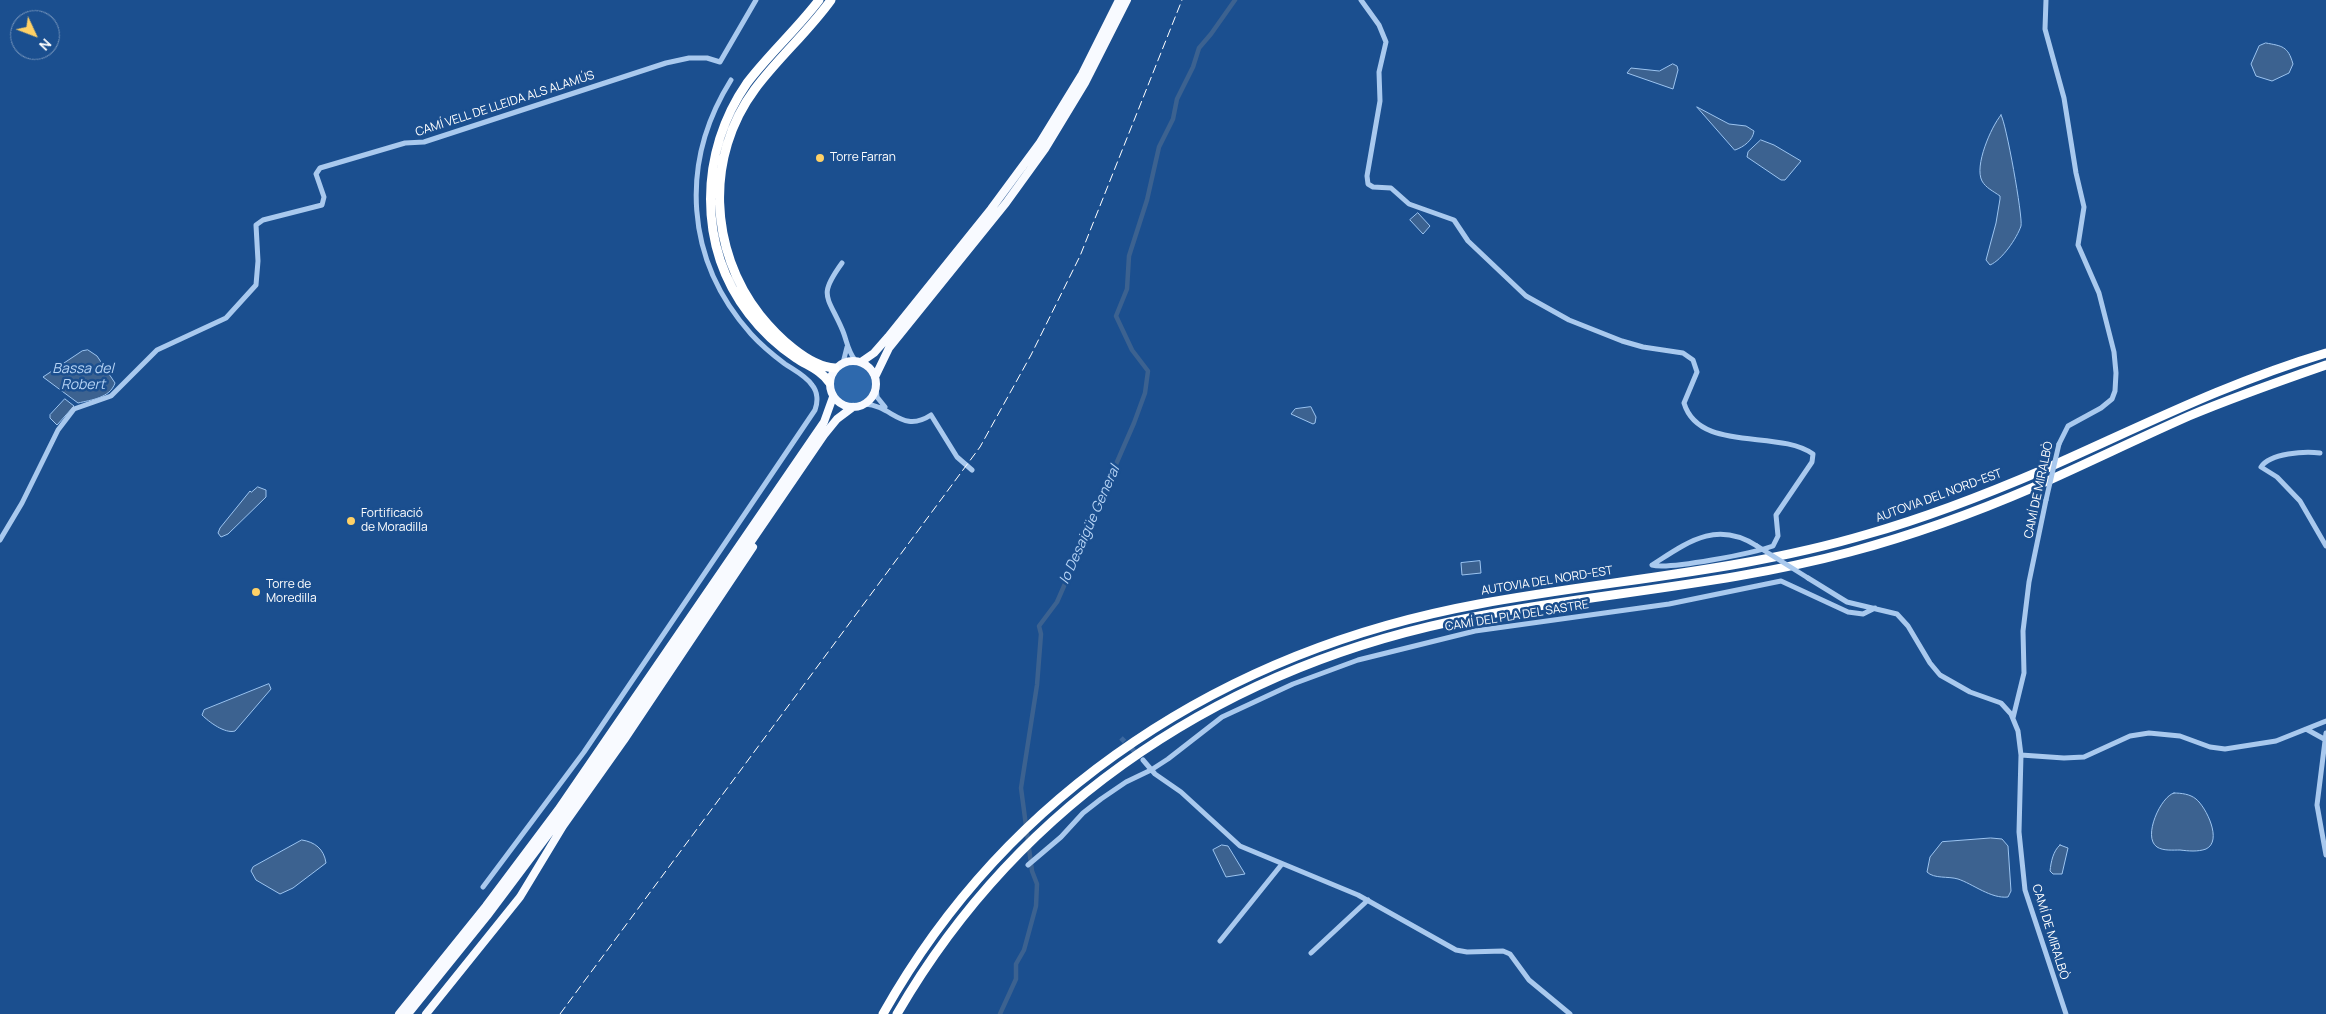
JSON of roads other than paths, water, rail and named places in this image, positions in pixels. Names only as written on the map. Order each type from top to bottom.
[{"type":"highway","points":[[399,1014],[498,891],[585,772],[824,422],[833,397],[829,382],[821,373],[774,341],[749,314],[736,296],[718,254],[712,228],[710,203],[715,155],[732,109],[753,76],[819,0]]},
{"type":"highway","points":[[831,0],[764,77],[742,109],[724,154],[719,202],[721,228],[728,257],[742,287],[755,308],[773,330],[795,349],[820,365],[839,365],[858,361],[874,353],[888,337],[1022,168],[1076,85],[1119,0]]},
{"type":"highway","points":[[875,377],[889,348],[1006,203],[1045,149],[1085,83],[1127,0]]},
{"type":"highway","points":[[2150,421],[2163,412],[2209,392],[2326,348]]},
{"type":"highway","name":"AUTOVIA DEL NORD-EST","points":[[883,1014],[931,938],[982,876],[1032,824],[1101,765],[1167,720],[1254,673],[1316,648],[1384,626],[1461,607],[1522,596],[1714,569],[1832,544],[1897,525],[1970,500],[2038,472],[2150,421],[2254,377],[2326,353]]},
{"type":"highway","points":[[833,397],[844,406],[853,407],[865,404],[874,394],[876,386],[875,377],[871,369],[858,361]]},
{"type":"highway","points":[[829,382],[839,365]]},
{"type":"highway","name":"AUTOVIA DEL NORD-EST","points":[[897,1014],[954,929],[979,897],[1033,839],[1106,776],[1176,728],[1253,686],[1322,658],[1396,634],[1470,617],[1746,575],[1815,561],[1881,543],[2006,499],[2189,416],[2301,373],[2326,367]]},
{"type":"highway","points":[[408,1014],[487,916],[580,792],[808,457],[834,423],[853,407]]},
{"type":"highway","points":[[426,1014],[520,897],[564,826],[727,587],[803,469],[808,457]]},
{"type":"street","name":"CAMÍ VELL DE LLEIDA ALS ALAMÚS","points":[[0,540],[22,503],[66,418],[78,406],[110,396],[157,350],[226,318],[234,311],[256,285],[258,261],[256,225],[263,220],[322,205],[324,197],[316,174],[320,168],[405,143],[424,142],[666,62],[689,58],[707,58],[720,62],[756,0]]},
{"type":"street","points":[[1361,0],[1379,25],[1386,42],[1379,72],[1380,101],[1366,176],[1368,184],[1371,187],[1391,188],[1409,204],[1454,220],[1468,241],[1526,296],[1569,320],[1643,347],[1676,351],[1687,355],[1694,362],[1697,374],[1684,404],[1695,421],[1704,429],[1795,447],[1810,452],[1814,458],[1776,515],[1778,536],[1773,546],[1682,564],[1662,567],[1652,565],[1699,538],[1715,533],[1741,536],[1757,546],[1808,578],[1847,602],[1891,612],[1902,618],[1930,663],[1942,676],[1970,692],[2001,703],[2013,718]]},
{"type":"street","name":"CAMÍ DE MIRALBÒ","points":[[2046,0],[2045,29],[2064,98],[2076,173],[2084,207],[2078,245],[2099,293],[2114,352],[2116,373],[2115,391],[2112,399],[2101,408],[2068,426],[2059,444],[2029,582],[2022,631],[2023,678],[2013,718],[2018,732],[2021,755],[2019,832],[2025,890],[2066,1014]]},
{"type":"street","points":[[483,887],[584,752],[812,416],[817,405],[816,391],[809,380],[765,348],[736,315],[719,289],[704,251],[697,221],[696,198],[699,157],[714,109],[731,80]]},
{"type":"street","points":[[842,263],[829,281],[826,292],[847,347],[858,361]]},
{"type":"street","points":[[839,365],[847,347]]},
{"type":"street","points":[[876,386],[877,397],[887,410],[902,421],[911,423],[931,415],[953,452],[972,470]]},
{"type":"street","points":[[865,404],[887,410]]},
{"type":"street","points":[[2320,453],[2293,452],[2263,464],[2261,467],[2277,477],[2300,501],[2326,546]]},
{"type":"street","name":"CAMÍ DEL PLA DEL SASTRE","points":[[1028,865],[1067,832],[1083,813],[1101,799],[1130,779],[1151,770],[1222,717],[1317,674],[1358,660],[1483,629],[1688,601],[1781,581],[1848,612],[1863,614],[1875,608]]},
{"type":"street","points":[[2021,755],[2064,758],[2084,757],[2130,736],[2149,733],[2180,736],[2210,747],[2225,749],[2276,741],[2326,721]]},
{"type":"street","points":[[2306,729],[2324,739]]},
{"type":"street","points":[[2326,733],[2317,805],[2326,855]]},
{"type":"street","points":[[1143,760],[1151,770],[1181,792],[1240,846],[1368,900],[1456,950],[1467,952],[1503,951],[1510,954],[1532,983],[1570,1014]]},
{"type":"street","points":[[1220,941],[1282,864]]},
{"type":"street","points":[[1311,953],[1368,900]]},
{"type":"water","points":[[2266,43],[2284,48],[2293,64],[2289,73],[2272,81],[2256,76],[2251,64],[2259,46]]},
{"type":"water","points":[[1673,64],[1677,66],[1678,70],[1673,89],[1627,73],[1631,68],[1659,71]]},
{"type":"water","points":[[1697,107],[1729,124],[1746,126],[1754,131],[1752,137],[1745,145],[1735,150]]},
{"type":"water","points":[[2001,115],[2014,170],[2021,226],[2008,248],[1990,265],[1986,260],[1996,223],[2000,196],[1988,188],[1982,181],[1980,166],[1988,137]]},
{"type":"water","points":[[1761,140],[1774,145],[1801,161],[1785,180],[1781,180],[1747,157],[1748,152]]},
{"type":"water","points":[[1418,213],[1430,226],[1423,234],[1410,220]]},
{"type":"water","name":"Bassa del Robert","points":[[88,350],[97,356],[115,383],[113,388],[105,395],[78,403],[43,377],[82,351]]},
{"type":"water","points":[[65,399],[74,406],[57,425],[50,418],[50,415]]},
{"type":"water","points":[[1311,407],[1316,417],[1313,424],[1291,414],[1295,409]]},
{"type":"water","points":[[258,487],[266,490],[266,497],[228,534],[221,537],[218,533],[220,528],[250,491]]},
{"type":"water","points":[[1480,561],[1481,573],[1462,575],[1461,563]]},
{"type":"water","points":[[269,684],[271,689],[235,731],[222,729],[202,715],[204,710]]},
{"type":"water","points":[[2174,793],[2194,797],[2208,816],[2213,839],[2211,845],[2206,849],[2200,851],[2165,850],[2157,847],[2153,842],[2152,826],[2155,817],[2164,801]]},
{"type":"water","points":[[1991,838],[2002,839],[2008,846],[2011,891],[2008,897],[1995,896],[1964,881],[1937,876],[1927,872],[1930,857],[1942,842]]},
{"type":"water","points":[[302,840],[311,842],[318,847],[326,863],[293,888],[280,894],[256,880],[251,871],[253,867]]},
{"type":"water","points":[[1222,845],[1228,846],[1245,874],[1226,877],[1213,850]]},
{"type":"water","points":[[2060,845],[2068,848],[2062,874],[2053,874],[2050,871],[2052,860]]},
{"type":"waterway","name":"lo Desaigüe General","points":[[1000,1014],[1016,979],[1016,964],[1024,950],[1036,906],[1037,884],[1032,871],[1021,788],[1037,685],[1041,634],[1039,626],[1057,602],[1075,561],[1089,519],[1103,501],[1110,478],[1145,393],[1148,371],[1132,350],[1116,316],[1127,289],[1129,256],[1147,200],[1159,147],[1173,119],[1177,99],[1193,67],[1199,48],[1235,0]]},
{"type":"tunnel","points":[[1121,738],[1143,760]]},
{"type":"railway","points":[[560,1014],[980,447],[1031,355],[1080,256],[1182,0]]},
{"type":"place","name":"Torre Farran","points":[[820,158]]},
{"type":"place","name":"Fortificació de Moradilla","points":[[351,521]]},
{"type":"place","name":"Torre de Moredilla","points":[[256,592]]}]
